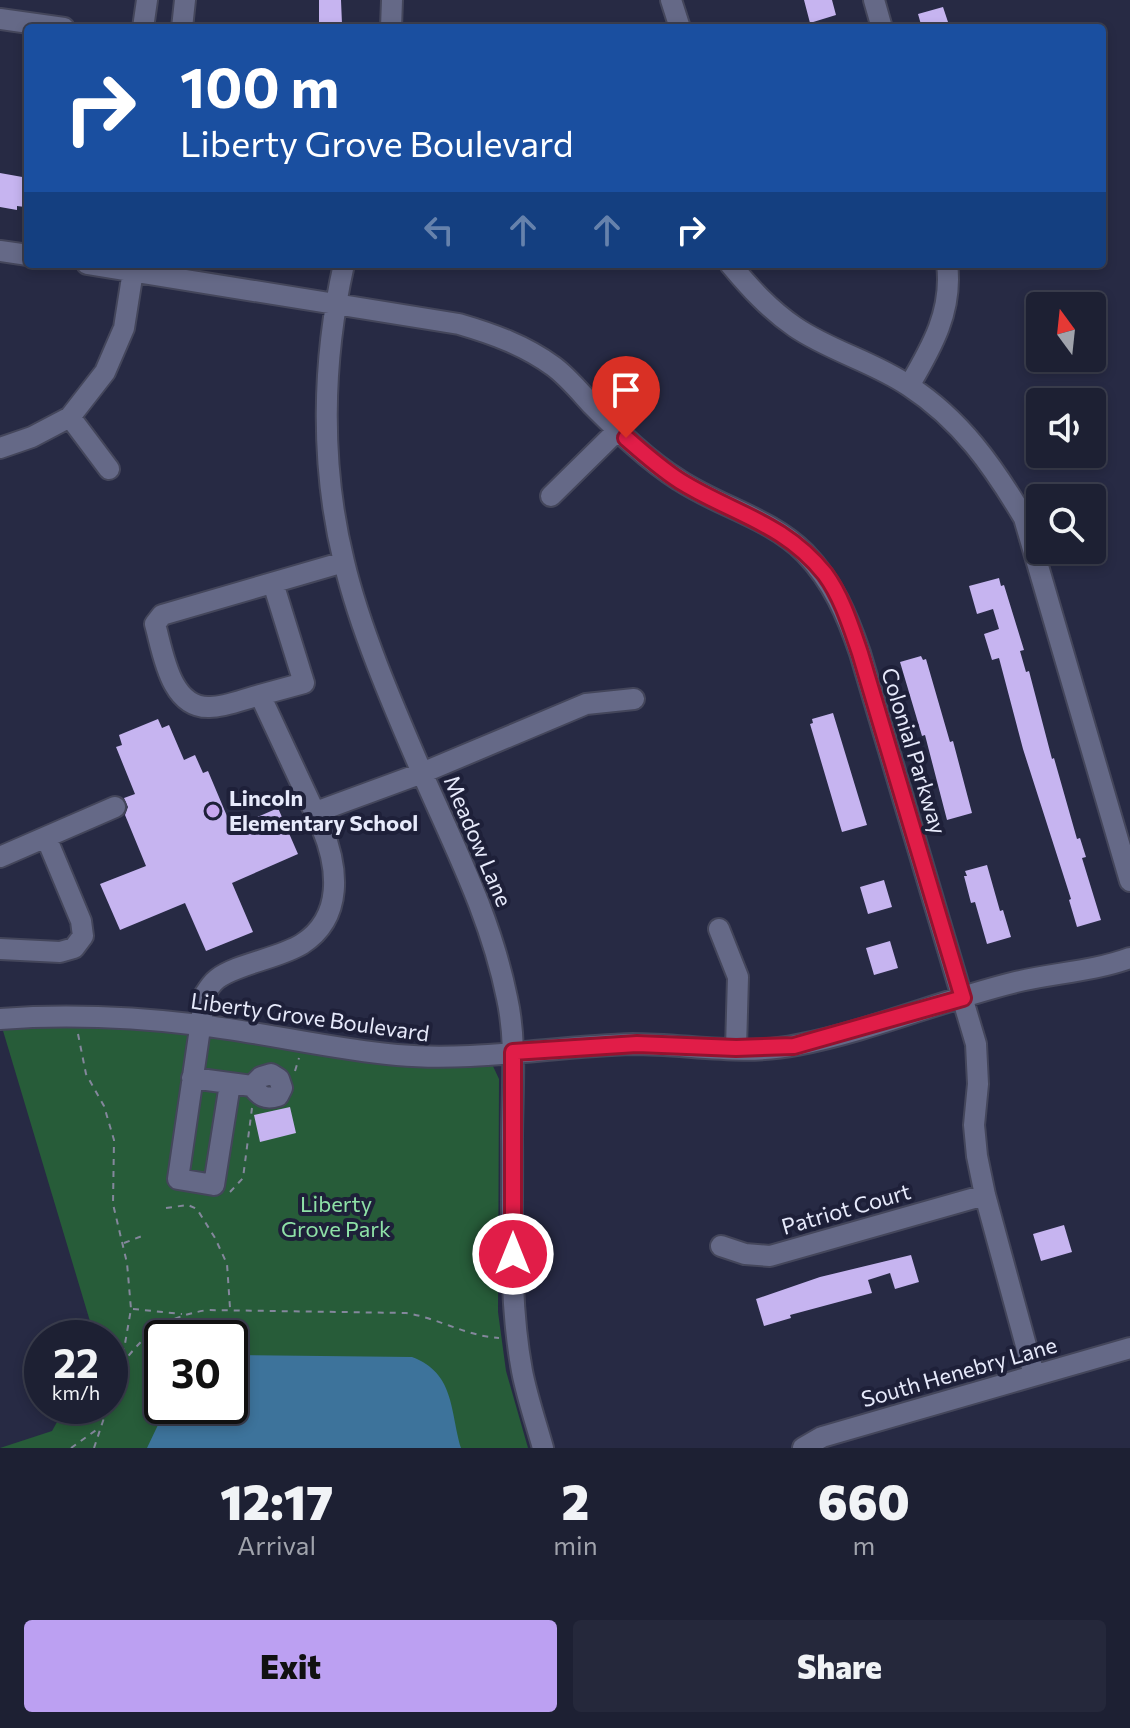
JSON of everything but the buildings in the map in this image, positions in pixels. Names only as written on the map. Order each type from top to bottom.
[{"type":"street","points":[[144,24],[147,0]]},
{"type":"street","points":[[182,24],[185,0]]},
{"type":"street","points":[[391,24],[392,0]]},
{"type":"street","points":[[671,0],[679,24]]},
{"type":"street","points":[[874,0],[881,24]]},
{"type":"street","points":[[0,19],[36,24]]},
{"type":"street","points":[[0,251],[24,254]]},
{"type":"street","name":"Colonial Parkway","points":[[113,268],[459,324],[515,343],[556,368],[617,431],[679,480],[774,528],[802,550],[826,576],[847,614],[860,653],[976,1044],[978,1084],[974,1125],[977,1156],[1034,1375]]},
{"type":"street","name":"Meadow Lane","points":[[343,268],[335,303],[327,376],[331,499],[344,562],[368,636],[422,773],[473,886],[495,947],[508,1002],[513,1052],[513,1285],[517,1339],[522,1373],[543,1448]]},
{"type":"street","points":[[733,268],[759,300],[797,329],[909,386],[960,428],[995,470],[1024,518],[1130,881]]},
{"type":"street","points":[[909,386],[932,346],[945,314],[947,268]]},
{"type":"street","points":[[0,448],[32,437],[70,417],[105,372],[124,328],[133,271]]},
{"type":"street","points":[[70,417],[109,469]]},
{"type":"street","points":[[551,496],[617,431]]},
{"type":"street","points":[[273,583],[304,683],[209,708],[193,703],[179,691],[168,673],[155,624],[162,615],[344,562]]},
{"type":"street","points":[[230,1084],[214,1185],[178,1179],[205,994],[217,979],[303,944],[323,924],[333,902],[336,877],[331,849],[260,695]]},
{"type":"street","points":[[316,812],[422,773],[586,704],[634,699]]},
{"type":"street","points":[[0,857],[115,807]]},
{"type":"street","points":[[0,949],[60,952],[74,948],[83,936],[81,921],[46,837]]},
{"type":"street","points":[[719,929],[738,977],[736,1048]]},
{"type":"street","name":"Liberty Grove Boulevard","points":[[0,1019],[77,1016],[200,1025],[394,1055],[442,1058],[637,1044],[736,1048],[794,1046],[1012,983],[1104,968],[1130,958]]},
{"type":"street","points":[[192,1078],[230,1084],[252,1095]]},
{"type":"street","name":"Patriot Court","points":[[721,1246],[745,1254],[770,1256],[985,1195]]},
{"type":"street","name":"South Henebry Lane","points":[[803,1448],[822,1437],[1130,1348]]},
{"type":"path","points":[[77,1016],[81,1059],[104,1106],[114,1140],[113,1204],[123,1244],[131,1309],[128,1326]]},
{"type":"path","points":[[288,1077],[296,1070],[300,1057]]},
{"type":"path","points":[[225,1195],[243,1178],[252,1095]]},
{"type":"path","points":[[173,1205],[177,1198]]},
{"type":"path","points":[[166,1208],[188,1205],[197,1209],[227,1264],[230,1310]]},
{"type":"path","points":[[123,1244],[142,1236]]},
{"type":"path","points":[[131,1309],[183,1315]]},
{"type":"path","points":[[128,1356],[141,1339],[158,1325],[183,1315],[230,1310],[406,1313],[424,1315],[479,1337],[517,1339]]},
{"type":"path","points":[[71,1448],[102,1426]]},
{"type":"path","points":[[94,1448],[102,1426]]},
{"type":"green space","name":"Liberty Grove Park","points":[[111,1023],[492,1064],[499,1079],[498,1312],[506,1371],[528,1448],[0,1448],[52,1431],[56,1424],[128,1424],[128,1320],[90,1320],[1,1024]]},
{"type":"water","points":[[248,1355],[412,1357],[426,1364],[444,1383],[461,1448],[147,1448],[158,1424],[248,1424]]},
{"type":"place","name":"Lincoln Elementary School","points":[[213,811]]},
{"type":"route","points":[[513,1254],[513,1052],[637,1044],[736,1048],[794,1046],[963,998],[860,653],[847,614],[826,576],[802,550],[774,528],[679,480],[626,438]]}]
